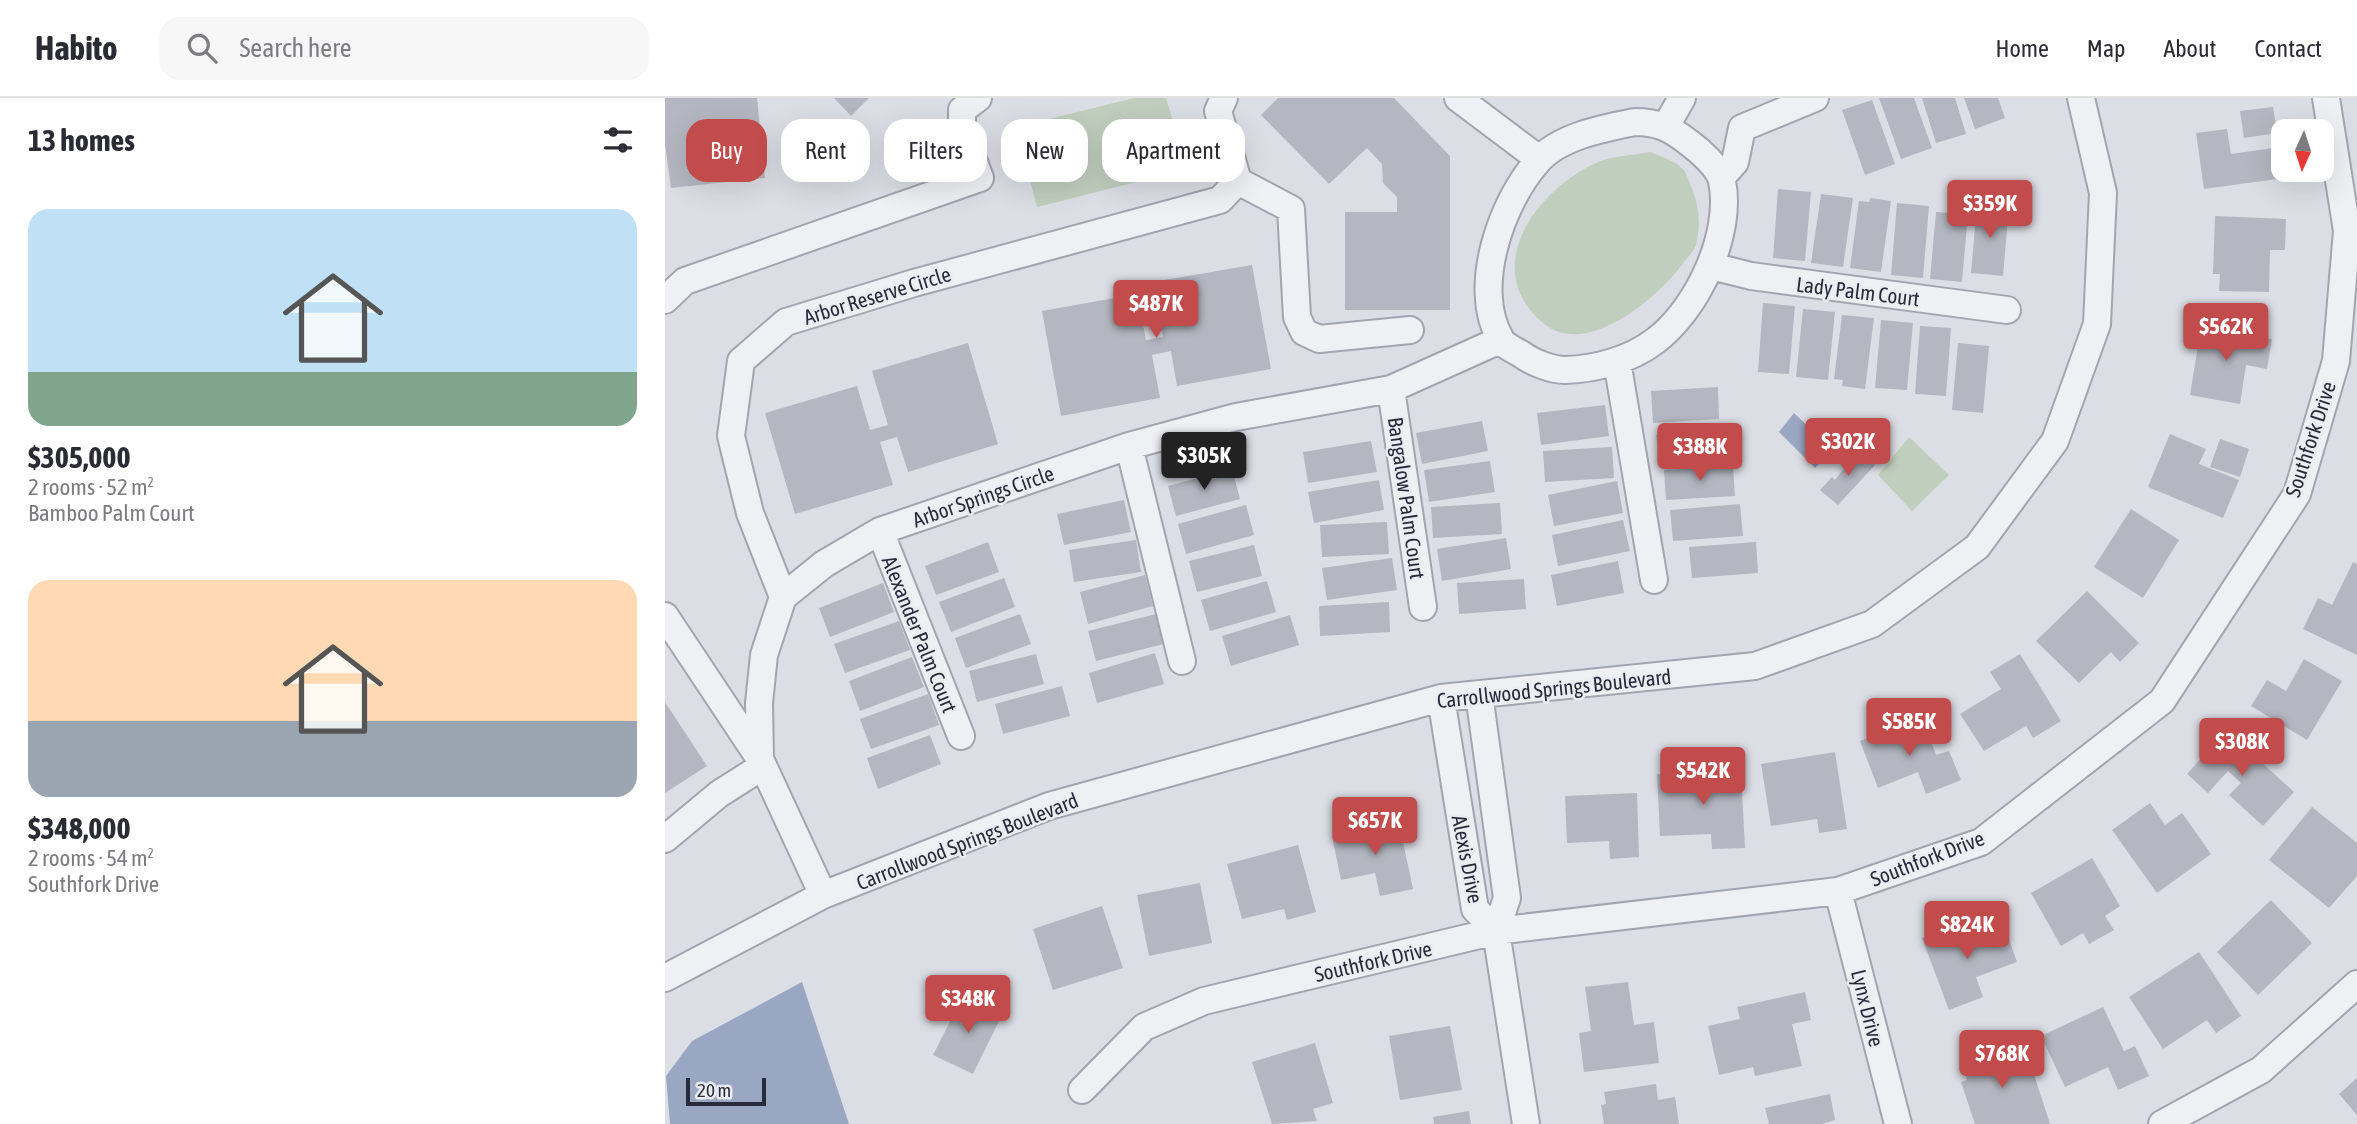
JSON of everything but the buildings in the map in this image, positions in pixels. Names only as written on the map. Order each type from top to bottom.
[{"type":"street","points":[[665,300],[685,281],[980,178],[962,130],[962,110],[978,98]]},
{"type":"street","points":[[1224,98],[1218,111],[1229,190],[1291,209],[1297,317],[1304,332],[1319,339],[1410,330]]},
{"type":"street","points":[[1458,98],[1539,159]]},
{"type":"street","points":[[1667,126],[1682,98]]},
{"type":"street","points":[[1721,178],[1735,162],[1742,128],[1815,98]]},
{"type":"street","name":"Carrollwood Springs Boulevard","points":[[665,978],[823,895],[1049,806],[1441,698],[1755,666],[1872,624],[1977,547],[2055,442],[2097,324],[2103,193],[2081,98]]},
{"type":"street","name":"Southfork Drive","points":[[1082,1090],[1144,1027],[1204,1001],[1496,931],[1838,891],[1981,842],[2162,701],[2297,494],[2336,361],[2347,232],[2326,98]]},
{"type":"street","points":[[1635,122],[1667,126],[1698,149],[1721,178],[1723,199],[1711,266],[1682,314],[1654,341],[1617,361],[1563,370],[1530,360],[1500,340],[1488,299],[1494,242],[1508,209],[1539,159],[1584,132],[1635,122]]},
{"type":"street","name":"Arbor Reserve Circle","points":[[783,597],[750,513],[731,436],[741,361],[786,322],[1229,190]]},
{"type":"street","name":"Lady Palm Court","points":[[1711,266],[1751,276],[2007,310]]},
{"type":"street","name":"Arbor Springs Circle","points":[[783,597],[824,564],[880,531],[1129,446],[1236,417],[1391,389],[1500,340]]},
{"type":"street","points":[[1617,361],[1654,580]]},
{"type":"street","name":"Bangalow Palm Court","points":[[1391,389],[1423,607]]},
{"type":"street","points":[[1129,446],[1182,661]]},
{"type":"street","name":"Alexander Palm Court","points":[[880,531],[961,736]]},
{"type":"street","points":[[761,762],[759,703],[764,655],[783,597]]},
{"type":"street","points":[[665,616],[761,762],[823,895]]},
{"type":"street","name":"Alexis Drive","points":[[1479,694],[1507,898],[1496,931],[1526,1124]]},
{"type":"street","name":"Alexis Drive","points":[[1441,698],[1475,909],[1496,931]]},
{"type":"street","points":[[665,839],[761,762]]},
{"type":"street","name":"Lynx Drive","points":[[1838,891],[1898,1124]]},
{"type":"street","points":[[2162,1124],[2261,1070],[2357,984]]},
{"type":"green space","points":[[1134,98],[1166,98],[1173,119],[1102,119],[1102,182],[1136,182],[1037,207],[1030,182],[1088,182],[1088,119],[1049,119]]},
{"type":"green space","points":[[1650,152],[1676,164],[1687,175],[1699,216],[1698,238],[1694,249],[1657,292],[1620,320],[1580,334],[1560,332],[1543,323],[1524,301],[1516,278],[1516,255],[1523,232],[1537,210],[1575,174],[1598,162]]},
{"type":"green space","points":[[1909,437],[1949,475],[1912,511],[1878,475]]},
{"type":"water","points":[[1794,413],[1833,450],[1815,468],[1779,432]]},
{"type":"water","points":[[802,982],[849,1124],[670,1124],[666,1076],[692,1041]]}]
